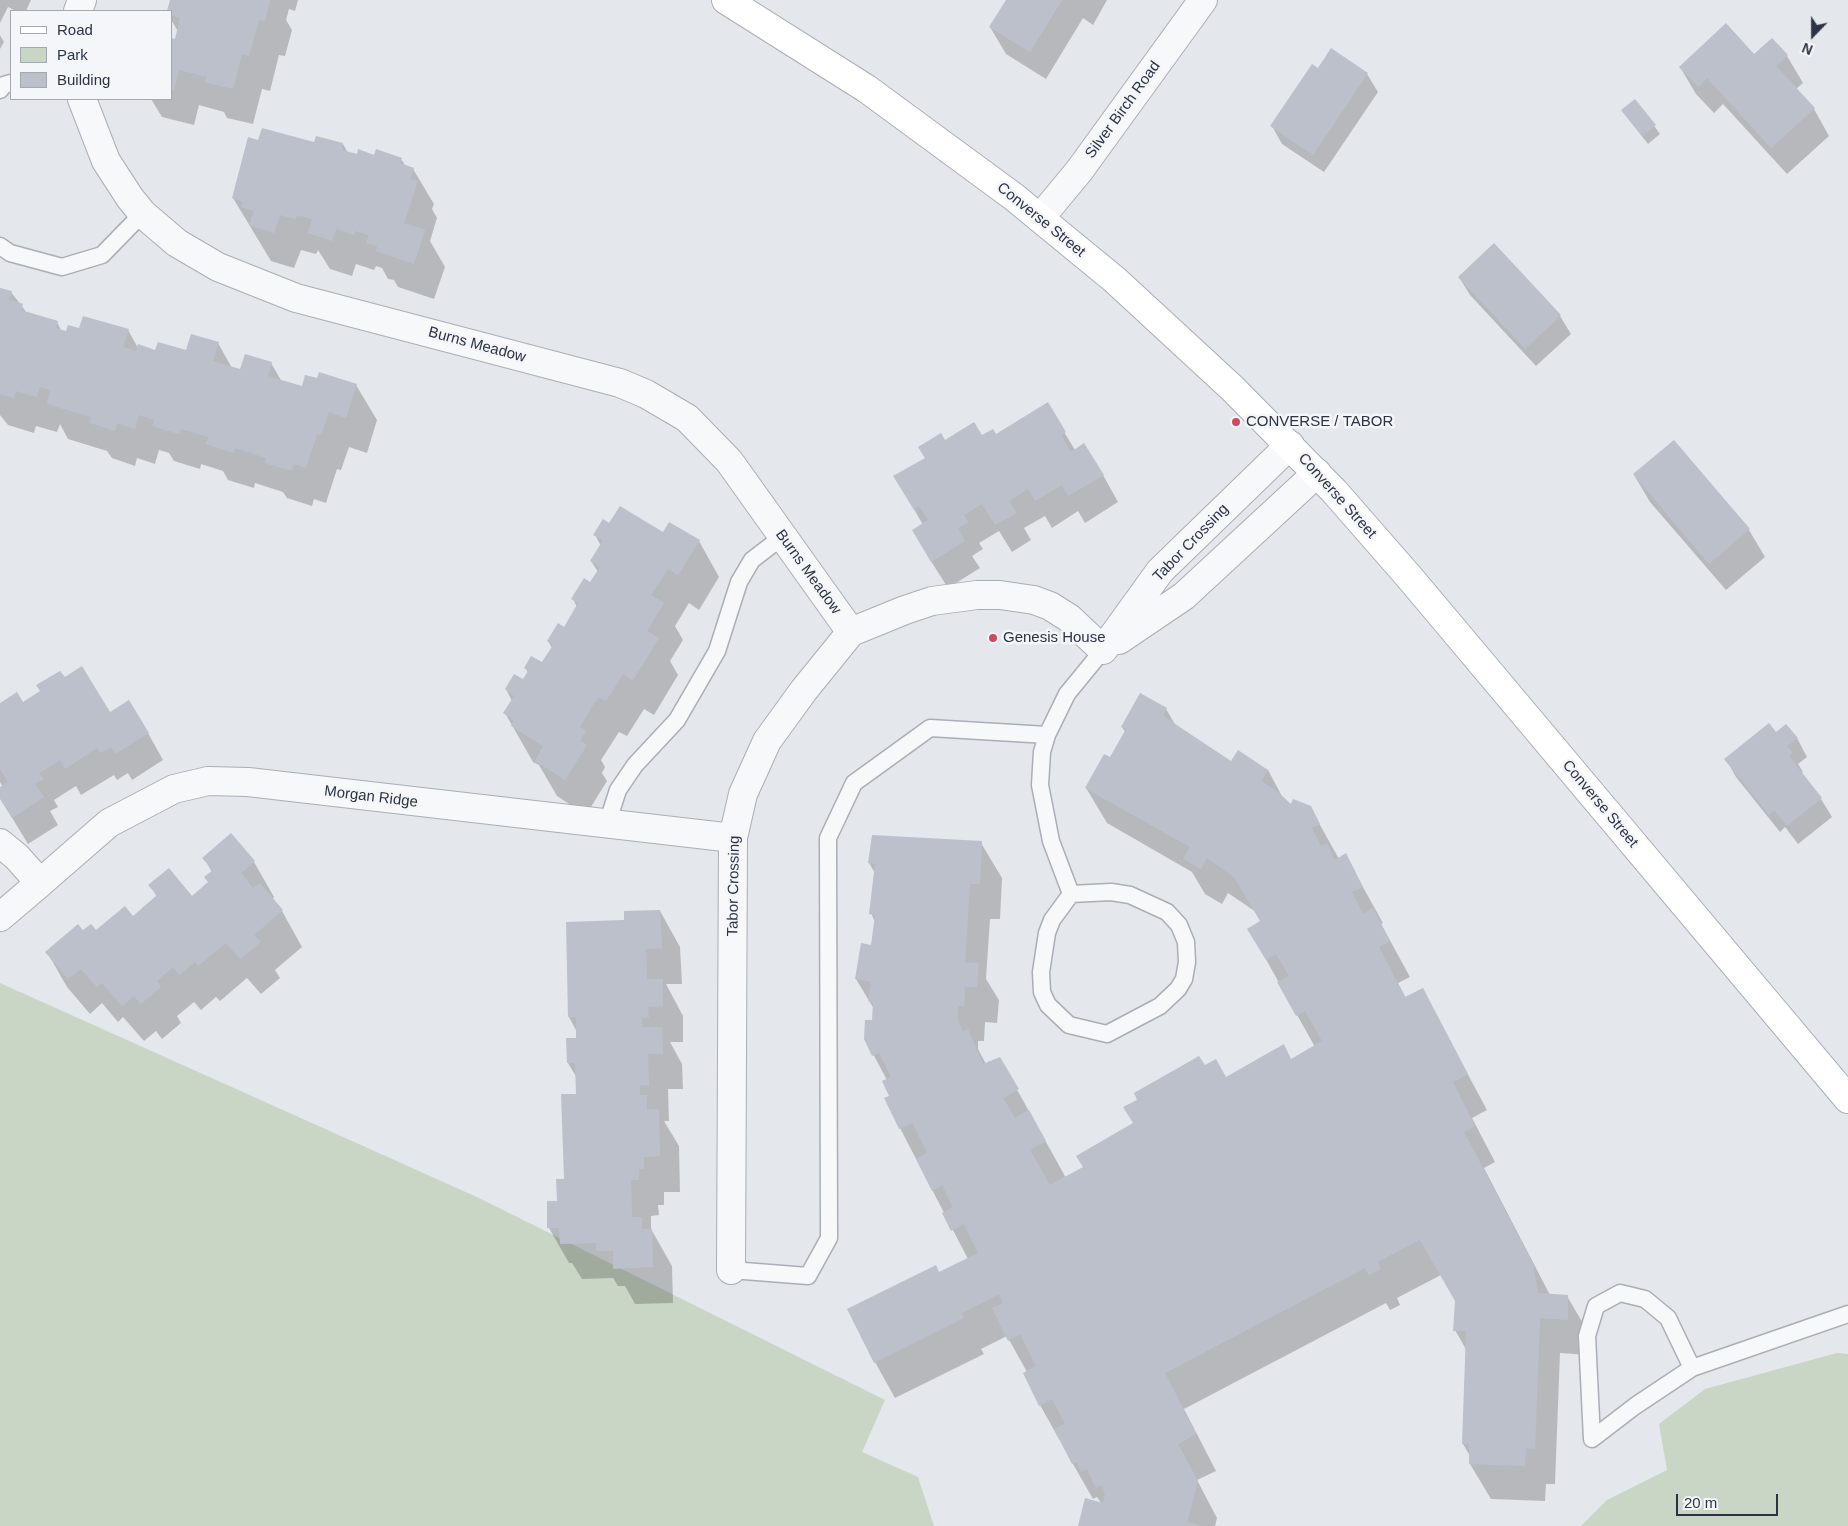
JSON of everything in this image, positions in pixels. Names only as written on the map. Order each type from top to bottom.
[{"type":"main road","name":"Converse Street","points":[[726,0],[867,89],[1040,218],[1164,324],[1290,445],[1410,578],[1848,1099]]},
{"type":"street","name":"Silver Birch Road","points":[[1040,218],[1079,171],[1203,0]]},
{"type":"street","name":"Burns Meadow","points":[[82,100],[106,161],[118,182],[143,213],[176,243],[197,256],[243,279],[287,295],[620,383],[646,394],[687,418],[716,446],[740,476],[851,632]]},
{"type":"street","name":"Tabor Crossing","points":[[1103,650],[1160,571],[1290,445]]},
{"type":"street","name":"Tabor Crossing","points":[[1103,650],[1184,596],[1317,473]]},
{"type":"street","name":"Tabor Crossing","points":[[731,1270],[733,838],[743,794],[767,740],[851,632],[932,601],[1000,594],[1034,600],[1050,606],[1069,618],[1103,650]]},
{"type":"street","name":"Morgan Ridge","points":[[0,917],[109,823],[174,788],[208,781],[248,782],[733,838]]},
{"type":"street","points":[[0,843],[17,856],[40,883]]},
{"type":"lane","points":[[0,90],[4,85],[10,83]]},
{"type":"lane","points":[[0,246],[10,253],[62,267],[102,256],[143,213]]},
{"type":"lane","points":[[607,824],[618,790],[635,765],[677,720],[717,651],[736,590],[752,560],[782,537]]},
{"type":"lane","points":[[1071,894],[1051,841],[1042,799],[1040,770],[1047,735],[1067,694],[1103,650]]},
{"type":"lane","points":[[731,1270],[808,1276],[829,1238],[828,838],[854,783],[930,728],[1047,735]]},
{"type":"lane","points":[[1111,892],[1130,895],[1149,902],[1167,912],[1179,925],[1186,942],[1187,962],[1184,979],[1178,989],[1160,1006],[1107,1034],[1069,1025],[1048,1005],[1042,992],[1041,972],[1047,933],[1055,915],[1071,894],[1111,892]]},
{"type":"lane","points":[[1692,1368],[1668,1318],[1645,1299],[1620,1293],[1596,1306],[1587,1336],[1592,1439],[1692,1368],[1848,1314]]},
{"type":"green space","points":[[0,983],[479,1198],[885,1400],[862,1452],[918,1477],[934,1526],[0,1526]]},
{"type":"green space","points":[[1837,1353],[1848,1354],[1848,1526],[1581,1526],[1607,1500],[1667,1470],[1659,1424],[1705,1389]]},
{"type":"building","points":[[170,0],[270,0],[265,21],[259,20],[249,56],[242,54],[233,89],[205,82],[207,77],[179,70],[174,90],[172,90],[172,38],[175,39],[180,18],[172,15],[172,10],[167,10]]},
{"type":"building","points":[[1006,0],[1062,0],[1030,52],[989,27]]},
{"type":"building","points":[[1726,23],[1754,54],[1772,38],[1788,55],[1776,66],[1815,108],[1771,148],[1707,78],[1698,87],[1679,67]]},
{"type":"building","points":[[1331,48],[1368,73],[1313,155],[1270,126],[1312,64],[1318,68]]},
{"type":"building","points":[[1635,99],[1656,125],[1642,136],[1621,110]]},
{"type":"building","points":[[262,128],[314,142],[316,136],[343,143],[342,150],[357,154],[358,149],[374,155],[376,149],[402,158],[400,163],[414,168],[410,179],[418,181],[404,223],[425,230],[414,264],[376,251],[377,246],[366,243],[369,235],[355,231],[354,235],[336,229],[332,241],[308,233],[312,219],[297,215],[295,219],[280,215],[274,233],[249,225],[254,211],[241,207],[243,202],[232,198],[248,137],[258,140]]},
{"type":"building","points":[[1494,243],[1561,315],[1525,349],[1458,277]]},
{"type":"building","points":[[0,288],[12,291],[9,299],[23,304],[21,310],[58,321],[56,328],[66,331],[68,325],[79,328],[83,316],[129,329],[123,347],[136,351],[138,344],[155,350],[158,342],[186,350],[191,334],[219,342],[213,361],[240,369],[245,354],[272,362],[268,376],[302,386],[305,375],[317,378],[319,372],[357,384],[346,418],[329,412],[321,435],[317,434],[306,468],[294,464],[292,471],[265,463],[266,458],[235,448],[233,453],[206,444],[209,437],[181,429],[179,434],[152,426],[154,420],[139,415],[135,429],[117,423],[115,431],[90,423],[91,417],[47,404],[50,390],[40,387],[37,397],[16,391],[14,398],[0,394]]},
{"type":"building","points":[[1048,402],[1066,432],[1061,435],[1071,452],[1084,443],[1104,475],[1068,496],[1062,485],[1035,501],[1028,489],[1009,501],[1017,513],[995,525],[982,504],[964,515],[968,522],[958,528],[965,541],[931,562],[912,530],[928,520],[919,506],[914,510],[893,476],[925,458],[918,447],[941,433],[945,440],[974,422],[982,435],[993,429],[996,434]]},
{"type":"building","points":[[1674,440],[1750,529],[1709,564],[1633,474]]},
{"type":"building","points":[[620,506],[663,532],[669,522],[700,540],[678,575],[668,569],[651,595],[664,603],[647,631],[659,638],[633,680],[623,674],[606,701],[598,697],[580,727],[586,731],[580,741],[587,745],[565,780],[535,761],[543,746],[511,726],[514,720],[503,713],[514,696],[505,689],[514,674],[523,679],[528,671],[524,668],[531,656],[542,662],[553,645],[547,641],[558,623],[564,627],[578,603],[571,599],[584,578],[590,582],[600,567],[590,561],[603,540],[593,535],[603,519],[609,523]]},
{"type":"building","points":[[82,666],[110,712],[129,700],[149,733],[115,754],[111,747],[100,753],[97,748],[65,769],[60,760],[39,773],[44,779],[35,784],[44,797],[12,818],[0,799],[0,787],[8,782],[0,769],[0,703],[17,692],[23,702],[40,691],[36,685],[60,671],[65,677]]},
{"type":"building","points":[[1140,693],[1167,708],[1163,716],[1231,761],[1238,750],[1268,770],[1261,781],[1278,792],[1291,804],[1293,799],[1311,806],[1320,824],[1312,828],[1321,846],[1327,843],[1335,860],[1346,853],[1363,887],[1352,892],[1363,914],[1373,908],[1390,941],[1379,947],[1405,997],[1423,988],[1468,1074],[1453,1082],[1475,1126],[1464,1132],[1533,1264],[1538,1293],[1568,1295],[1568,1320],[1540,1318],[1535,1449],[1526,1448],[1525,1466],[1469,1464],[1469,1444],[1462,1444],[1466,1331],[1453,1331],[1455,1301],[1420,1240],[1377,1262],[1381,1269],[1369,1275],[1365,1268],[1165,1373],[1196,1434],[1178,1444],[1198,1481],[1187,1522],[1201,1526],[1078,1526],[1085,1498],[1103,1503],[1105,1495],[1102,1485],[1096,1488],[1087,1469],[1081,1472],[1077,1462],[1072,1464],[1054,1429],[1065,1424],[1052,1399],[1039,1406],[1023,1373],[1036,1366],[1020,1334],[1008,1341],[992,1308],[1003,1303],[999,1294],[962,1313],[964,1318],[874,1363],[847,1309],[936,1265],[939,1272],[978,1253],[964,1224],[951,1231],[942,1213],[953,1207],[942,1185],[932,1191],[916,1159],[927,1153],[912,1123],[899,1129],[884,1098],[889,1096],[882,1081],[891,1077],[879,1053],[872,1056],[864,1039],[865,1020],[872,1020],[873,1002],[868,1001],[871,982],[855,979],[861,943],[871,945],[875,915],[869,914],[875,864],[868,863],[872,835],[982,841],[980,884],[970,884],[965,962],[979,963],[977,987],[965,987],[964,1006],[958,1006],[958,1020],[962,1031],[968,1029],[983,1064],[1000,1057],[1019,1089],[1003,1098],[1015,1118],[1029,1110],[1046,1141],[1030,1150],[1050,1185],[1083,1167],[1076,1156],[1133,1123],[1123,1107],[1137,1100],[1134,1093],[1199,1056],[1205,1065],[1216,1059],[1226,1077],[1284,1044],[1291,1059],[1322,1041],[1305,1011],[1296,1016],[1277,982],[1289,976],[1276,954],[1266,960],[1247,929],[1260,921],[1234,877],[1207,858],[1201,869],[1183,859],[1190,847],[1085,788],[1104,754],[1110,757],[1126,729],[1121,727]]},
{"type":"building","points":[[1769,723],[1776,732],[1786,724],[1798,738],[1787,746],[1793,753],[1789,756],[1822,798],[1787,826],[1774,810],[1769,815],[1724,759]]},
{"type":"building","points":[[231,833],[255,861],[241,873],[253,888],[260,883],[283,910],[254,935],[261,942],[240,959],[226,943],[198,966],[195,962],[179,975],[173,967],[157,981],[161,987],[141,1004],[134,996],[122,1006],[102,983],[97,987],[81,969],[68,979],[45,952],[78,924],[83,930],[91,924],[96,930],[125,906],[133,916],[157,895],[148,885],[169,868],[192,896],[208,882],[204,877],[213,870],[202,858]]},
{"type":"building","points":[[660,910],[662,948],[646,949],[647,979],[663,979],[663,1006],[648,1007],[649,1018],[642,1018],[642,1027],[662,1027],[663,1054],[648,1054],[649,1086],[640,1085],[640,1095],[647,1095],[647,1110],[659,1109],[660,1156],[644,1157],[644,1169],[639,1169],[639,1180],[631,1180],[632,1217],[642,1217],[642,1229],[652,1229],[653,1267],[613,1269],[613,1251],[596,1251],[596,1243],[560,1244],[559,1228],[547,1228],[547,1201],[557,1201],[556,1179],[564,1179],[561,1094],[576,1094],[575,1063],[567,1063],[566,1038],[576,1038],[576,1017],[568,1017],[566,922],[624,920],[624,911]]},
{"type":"place","name":"CONVERSE / TABOR","points":[[1236,422]]},
{"type":"place","name":"Genesis House","points":[[993,638]]}]
